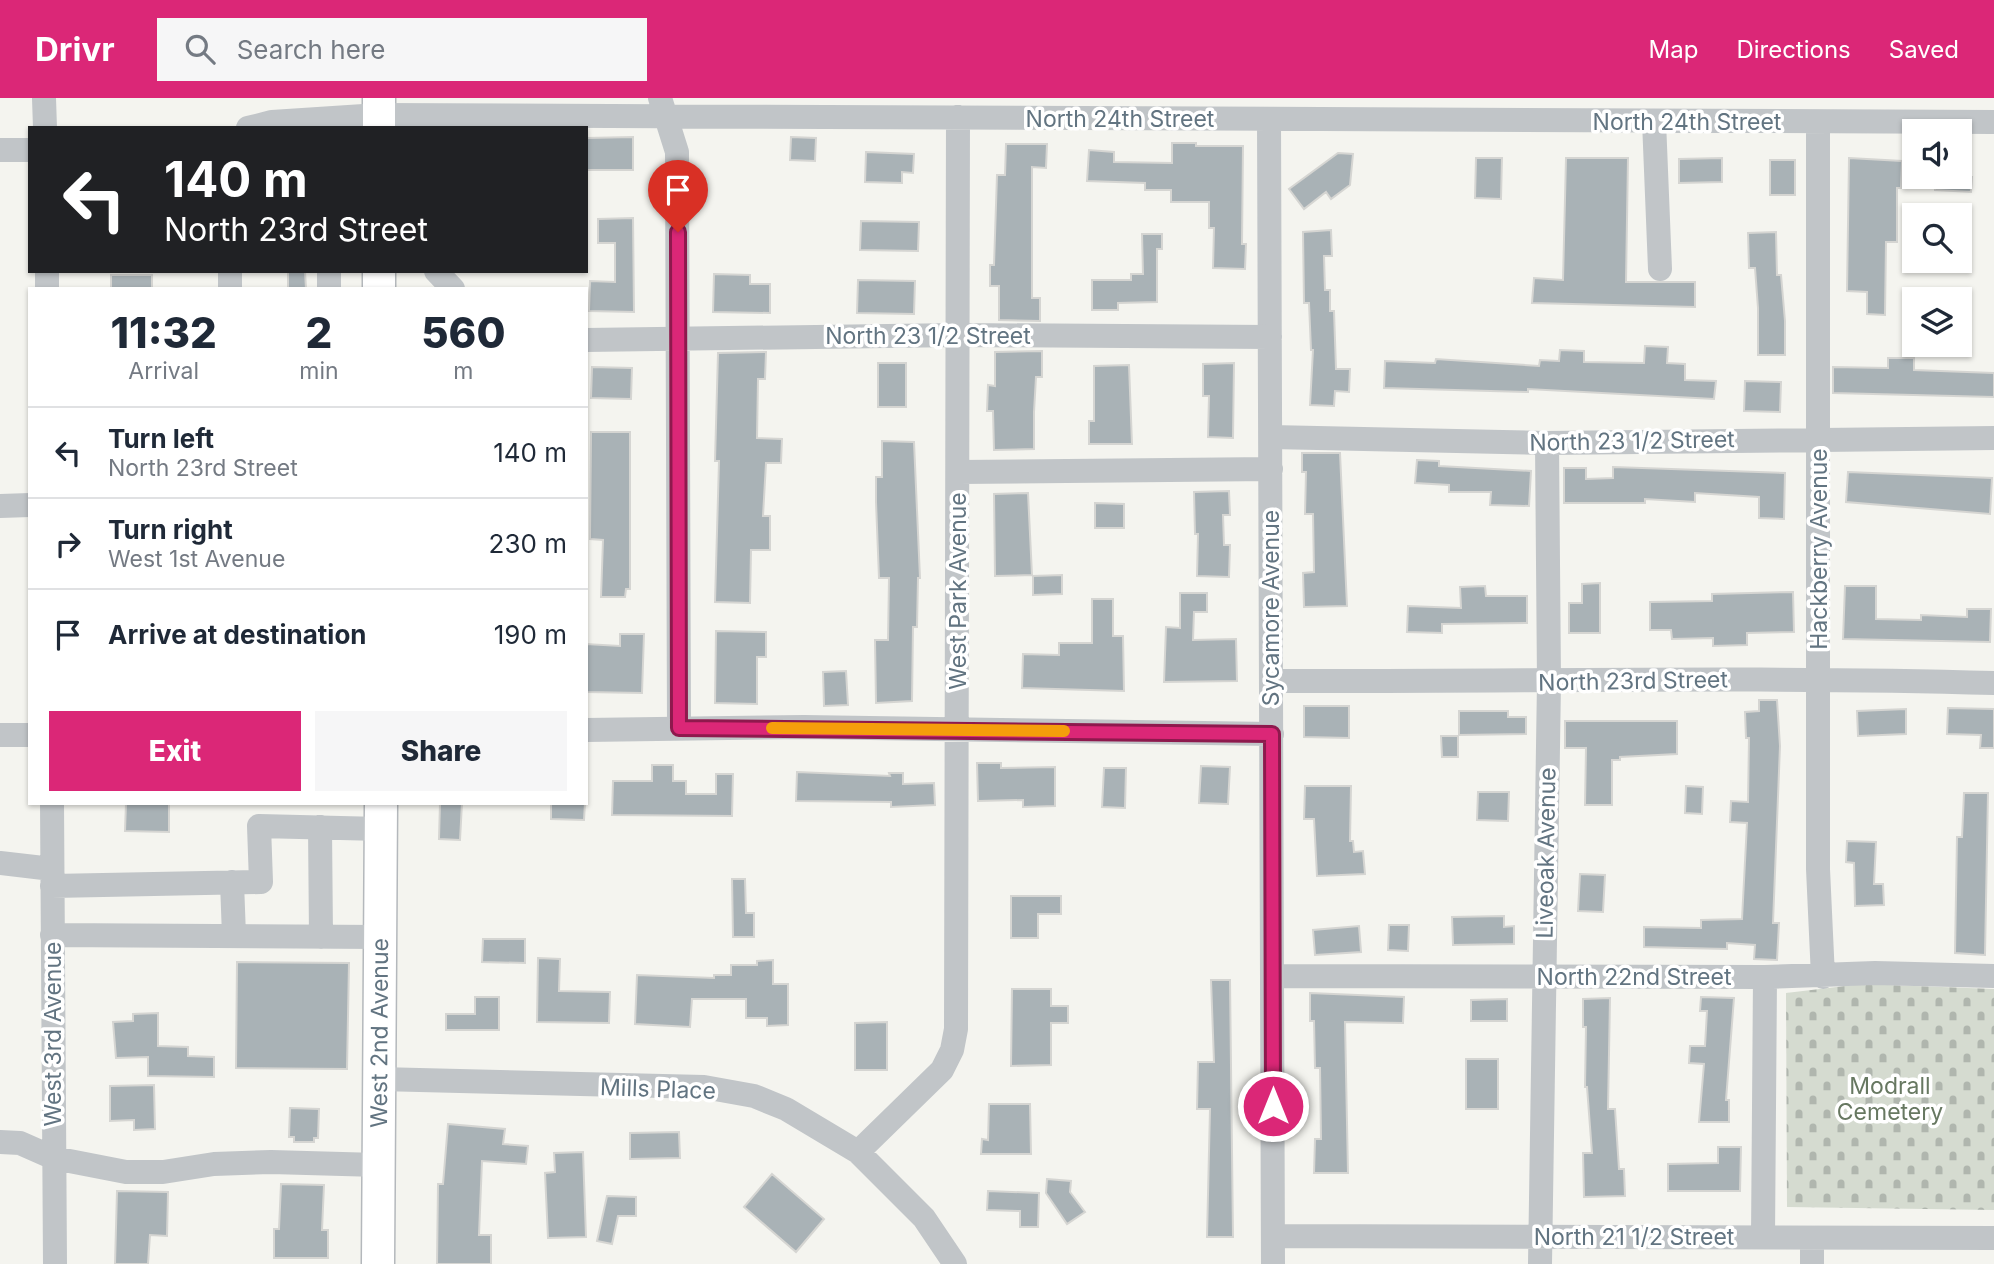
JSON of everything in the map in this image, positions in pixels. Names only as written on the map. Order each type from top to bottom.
[{"type":"main road","name":"West 2nd Avenue","points":[[378,1264],[381,816]]},
{"type":"street","points":[[44,98],[44,126]]},
{"type":"street","name":"North 24th Street","points":[[270,126],[335,123],[379,113],[561,107],[925,108],[958,117],[1189,109],[1269,120],[1470,110],[1654,121],[1766,110],[1818,122],[1994,122]]},
{"type":"street","points":[[662,107],[677,152],[679,728]]},
{"type":"street","name":"West Park Avenue","points":[[858,1152],[942,1070],[952,1051],[956,1029],[958,117]]},
{"type":"street","name":"Sycamore Avenue","points":[[1269,120],[1273,1264]]},
{"type":"street","points":[[1654,121],[1660,269]]},
{"type":"street","name":"Hackberry Avenue","points":[[1818,122],[1818,869],[1823,977]]},
{"type":"street","points":[[0,150],[28,150]]},
{"type":"street","points":[[438,273],[451,287]]},
{"type":"street","name":"North 23 1/2 Street","points":[[588,340],[959,335],[1270,337]]},
{"type":"street","name":"North 23 1/2 Street","points":[[1271,437],[1548,443],[1994,438]]},
{"type":"street","name":"Liveoak Avenue","points":[[1540,1264],[1549,682],[1548,443]]},
{"type":"street","points":[[958,472],[1271,468]]},
{"type":"street","points":[[0,506],[28,505]]},
{"type":"street","name":"North 23rd Street","points":[[1271,681],[1549,682],[1819,678],[1994,684]]},
{"type":"street","points":[[588,730],[679,728],[1272,734]]},
{"type":"street","points":[[0,735],[28,735]]},
{"type":"street","name":"West 3rd Avenue","points":[[52,805],[55,1264]]},
{"type":"street","points":[[0,863],[52,878],[261,882],[259,826],[320,827],[381,816]]},
{"type":"street","points":[[320,827],[321,937]]},
{"type":"street","points":[[232,882],[234,936]]},
{"type":"street","points":[[52,935],[380,937]]},
{"type":"street","name":"North 22nd Street","points":[[1273,976],[1823,977],[1875,973],[1994,976]]},
{"type":"street","points":[[1763,1237],[1765,977]]},
{"type":"street","name":"Mills Place","points":[[379,1079],[704,1087],[754,1096],[786,1108],[858,1152],[924,1218],[955,1264]]},
{"type":"street","points":[[0,1142],[20,1143],[54,1158],[126,1172],[163,1172],[214,1164],[271,1162],[378,1165]]},
{"type":"street","name":"North 21 1/2 Street","points":[[1273,1236],[1994,1238]]},
{"type":"street","points":[[1812,1238],[1812,1264]]},
{"type":"green space","name":"Modrall Cemetery","points":[[1862,984],[1994,989],[1994,1210],[1787,1207],[1786,993]]},
{"type":"building","points":[[633,137],[633,170],[588,170],[588,138]]},
{"type":"building","points":[[791,137],[816,138],[815,161],[790,160]]},
{"type":"building","points":[[1172,143],[1243,146],[1242,244],[1246,244],[1245,269],[1213,268],[1214,228],[1209,228],[1209,202],[1171,202],[1171,190],[1145,190],[1145,183],[1087,181],[1089,150],[1114,152],[1114,162],[1172,163]]},
{"type":"building","points":[[1006,144],[1047,144],[1046,168],[1032,167],[1032,298],[1040,298],[1040,321],[999,320],[999,286],[990,286],[990,265],[994,265],[997,175],[1005,175]]},
{"type":"building","points":[[866,152],[914,154],[913,173],[902,172],[902,183],[865,182]]},
{"type":"building","points":[[1338,153],[1353,154],[1350,185],[1331,199],[1326,192],[1304,209],[1289,189]]},
{"type":"building","points":[[1476,158],[1502,158],[1501,199],[1475,198]]},
{"type":"building","points":[[1566,158],[1628,158],[1626,282],[1695,282],[1695,307],[1532,303],[1534,278],[1563,280]]},
{"type":"building","points":[[1722,158],[1722,182],[1679,183],[1679,159]]},
{"type":"building","points":[[1849,158],[1902,161],[1901,188],[1897,188],[1897,242],[1886,242],[1885,315],[1867,314],[1867,292],[1847,291]]},
{"type":"building","points":[[1770,160],[1795,160],[1795,195],[1770,195]]},
{"type":"building","points":[[1935,189],[1971,189],[1971,192]]},
{"type":"building","points":[[633,218],[634,312],[589,311],[590,281],[615,282],[615,243],[598,243],[598,219]]},
{"type":"building","points":[[861,221],[919,222],[918,251],[860,250]]},
{"type":"building","points":[[1331,230],[1332,256],[1324,256],[1325,290],[1330,290],[1330,311],[1334,311],[1336,369],[1350,369],[1349,392],[1335,391],[1334,406],[1310,405],[1313,350],[1309,303],[1304,303],[1303,232]]},
{"type":"building","points":[[1776,232],[1777,275],[1781,275],[1785,321],[1785,355],[1758,355],[1755,268],[1749,268],[1748,233]]},
{"type":"building","points":[[1142,234],[1162,234],[1162,249],[1157,249],[1157,302],[1118,303],[1118,310],[1092,310],[1092,280],[1131,280],[1131,274],[1143,274]]},
{"type":"building","points":[[288,273],[305,273],[306,287],[288,287]]},
{"type":"building","points":[[714,274],[750,275],[750,284],[770,284],[770,313],[713,312]]},
{"type":"building","points":[[111,275],[152,275],[152,287],[111,287]]},
{"type":"building","points":[[858,280],[915,281],[914,314],[857,313]]},
{"type":"building","points":[[1645,346],[1668,347],[1667,363],[1685,364],[1685,380],[1716,381],[1714,399],[1528,389],[1528,392],[1384,388],[1385,361],[1435,363],[1436,359],[1539,366],[1540,360],[1559,361],[1560,350],[1584,351],[1584,362],[1644,363]]},
{"type":"building","points":[[1042,351],[1042,377],[1036,377],[1034,449],[994,450],[993,411],[987,411],[988,385],[995,386],[995,352]]},
{"type":"building","points":[[766,352],[765,379],[758,379],[757,438],[782,439],[781,463],[766,463],[763,516],[770,516],[770,550],[751,550],[750,603],[715,602],[719,461],[715,461],[718,353]]},
{"type":"building","points":[[1888,358],[1914,358],[1914,370],[1994,373],[1994,397],[1833,393],[1833,367],[1888,368]]},
{"type":"building","points":[[878,363],[906,363],[906,407],[878,407]]},
{"type":"building","points":[[1234,363],[1233,438],[1208,437],[1209,396],[1203,396],[1203,364]]},
{"type":"building","points":[[1129,365],[1132,444],[1089,444],[1089,421],[1094,421],[1094,366]]},
{"type":"building","points":[[592,367],[632,368],[631,399],[591,398]]},
{"type":"building","points":[[1745,381],[1781,382],[1780,412],[1744,411]]},
{"type":"building","points":[[591,432],[630,432],[630,589],[626,589],[625,597],[601,597],[603,540],[590,539]]},
{"type":"building","points":[[882,441],[914,442],[920,578],[917,627],[913,627],[912,701],[876,703],[875,640],[888,640],[889,578],[879,578],[876,502],[876,477],[882,477]]},
{"type":"building","points":[[1302,453],[1340,453],[1347,606],[1304,607],[1303,573],[1314,572],[1313,514],[1305,514],[1306,472],[1302,472]]},
{"type":"building","points":[[1417,460],[1439,461],[1439,466],[1531,471],[1529,506],[1490,505],[1491,492],[1449,492],[1449,485],[1415,483]]},
{"type":"building","points":[[1613,467],[1785,473],[1784,519],[1759,518],[1759,497],[1695,493],[1695,502],[1645,499],[1645,503],[1564,503],[1564,468],[1586,468],[1586,479],[1613,478]]},
{"type":"building","points":[[1848,472],[1992,478],[1990,514],[1846,502]]},
{"type":"building","points":[[1229,491],[1230,515],[1223,515],[1224,545],[1230,545],[1229,577],[1197,576],[1198,534],[1195,534],[1194,492]]},
{"type":"building","points":[[1028,493],[1032,575],[995,576],[994,494]]},
{"type":"building","points":[[1095,503],[1124,504],[1124,528],[1095,528]]},
{"type":"building","points":[[1062,575],[1062,594],[1033,595],[1033,576]]},
{"type":"building","points":[[1600,583],[1600,633],[1569,633],[1569,603],[1582,603],[1582,584]]},
{"type":"building","points":[[1485,586],[1486,596],[1527,596],[1527,623],[1442,624],[1442,633],[1407,632],[1408,606],[1461,608],[1460,587]]},
{"type":"building","points":[[1845,586],[1876,586],[1876,619],[1921,620],[1921,615],[1967,617],[1967,609],[1991,609],[1990,642],[1843,639]]},
{"type":"building","points":[[1793,592],[1794,632],[1747,633],[1747,645],[1713,646],[1713,638],[1672,639],[1671,630],[1650,630],[1650,602],[1712,601],[1712,594]]},
{"type":"building","points":[[1180,593],[1207,593],[1207,612],[1194,612],[1193,640],[1236,639],[1237,681],[1164,682],[1166,627],[1180,628]]},
{"type":"building","points":[[1092,599],[1113,599],[1113,636],[1123,636],[1124,691],[1022,688],[1023,654],[1059,655],[1059,643],[1092,643]]},
{"type":"building","points":[[716,631],[766,632],[766,657],[757,657],[757,704],[715,703]]},
{"type":"building","points":[[620,634],[644,634],[642,693],[588,692],[588,644],[620,646]]},
{"type":"building","points":[[846,671],[848,705],[824,706],[823,672]]},
{"type":"building","points":[[1759,700],[1777,700],[1780,746],[1773,923],[1779,923],[1777,960],[1754,959],[1755,945],[1727,943],[1727,949],[1644,947],[1644,927],[1701,928],[1701,920],[1742,919],[1747,823],[1730,822],[1731,801],[1748,802],[1749,738],[1746,738],[1745,712],[1759,711]]},
{"type":"building","points":[[1304,706],[1349,706],[1349,738],[1304,737]]},
{"type":"building","points":[[1948,708],[1994,709],[1994,748],[1980,748],[1981,735],[1947,734]]},
{"type":"building","points":[[1906,709],[1906,734],[1858,736],[1857,711]]},
{"type":"building","points":[[1459,711],[1508,711],[1508,717],[1526,717],[1526,734],[1459,735]]},
{"type":"building","points":[[1565,721],[1677,721],[1677,754],[1620,757],[1620,760],[1612,760],[1612,805],[1585,805],[1586,748],[1565,748]]},
{"type":"building","points":[[1441,736],[1458,736],[1458,757],[1442,757]]},
{"type":"building","points":[[977,763],[1001,763],[1001,768],[1055,767],[1055,806],[1023,807],[1023,800],[978,801]]},
{"type":"building","points":[[652,765],[673,765],[673,781],[686,781],[686,794],[716,794],[716,774],[733,774],[732,816],[612,815],[613,781],[652,781]]},
{"type":"building","points":[[1201,766],[1230,767],[1228,804],[1199,803]]},
{"type":"building","points":[[1104,768],[1126,768],[1125,808],[1102,807]]},
{"type":"building","points":[[797,772],[890,776],[889,773],[903,773],[903,784],[934,783],[935,805],[891,807],[891,802],[796,801]]},
{"type":"building","points":[[1305,786],[1351,786],[1350,841],[1353,841],[1354,852],[1363,851],[1365,874],[1317,876],[1314,819],[1304,819]]},
{"type":"building","points":[[1686,786],[1703,787],[1702,814],[1685,813]]},
{"type":"building","points":[[1478,792],[1509,792],[1508,821],[1477,820]]},
{"type":"building","points":[[1964,793],[1988,793],[1985,955],[1955,953],[1957,837],[1962,837]]},
{"type":"building","points":[[126,805],[169,805],[169,832],[125,831]]},
{"type":"building","points":[[440,805],[462,805],[460,840],[439,839]]},
{"type":"building","points":[[551,805],[585,805],[584,820],[551,819]]},
{"type":"building","points":[[1847,841],[1876,842],[1874,884],[1883,884],[1884,905],[1855,906],[1854,863],[1846,862]]},
{"type":"building","points":[[1580,874],[1605,875],[1603,912],[1578,911]]},
{"type":"building","points":[[732,879],[745,879],[746,913],[754,913],[754,937],[733,937]]},
{"type":"building","points":[[1011,896],[1061,896],[1061,914],[1038,914],[1038,938],[1011,938]]},
{"type":"building","points":[[1504,916],[1504,927],[1514,926],[1514,944],[1453,945],[1452,917]]},
{"type":"building","points":[[1389,925],[1409,925],[1408,951],[1388,950]]},
{"type":"building","points":[[1359,926],[1361,952],[1315,955],[1313,930]]},
{"type":"building","points":[[483,939],[525,939],[525,963],[482,962]]},
{"type":"building","points":[[538,958],[560,959],[559,991],[610,992],[609,1023],[537,1022]]},
{"type":"building","points":[[773,960],[773,984],[788,984],[788,1025],[767,1026],[767,1018],[746,1018],[746,999],[692,999],[690,1027],[635,1024],[637,975],[714,978],[714,975],[731,975],[731,965],[757,965],[757,961]]},
{"type":"building","points":[[237,962],[349,963],[347,1069],[236,1068]]},
{"type":"building","points":[[1211,980],[1230,980],[1233,1237],[1207,1237],[1210,1109],[1197,1109],[1198,1062],[1214,1062]]},
{"type":"building","points":[[1012,989],[1051,989],[1051,1006],[1068,1006],[1068,1023],[1051,1023],[1051,1065],[1011,1066]]},
{"type":"building","points":[[1310,993],[1404,997],[1403,1023],[1345,1022],[1348,1173],[1314,1173],[1315,1139],[1321,1139],[1320,1068],[1315,1068],[1314,1021],[1310,1021]]},
{"type":"building","points":[[475,997],[499,997],[499,1030],[446,1030],[446,1014],[475,1014]]},
{"type":"building","points":[[1701,997],[1734,998],[1726,1100],[1729,1100],[1729,1122],[1699,1122],[1704,1064],[1689,1063],[1690,1046],[1705,1046],[1707,1011],[1700,1011]]},
{"type":"building","points":[[1610,998],[1608,1109],[1615,1109],[1619,1169],[1624,1169],[1625,1196],[1584,1197],[1583,1153],[1592,1153],[1585,1087],[1586,1027],[1583,1027],[1583,999]]},
{"type":"building","points":[[1507,999],[1507,1021],[1471,1021],[1471,1000]]},
{"type":"building","points":[[158,1013],[158,1046],[188,1047],[188,1056],[214,1057],[214,1077],[148,1076],[148,1057],[116,1058],[113,1022],[133,1021],[133,1014]]},
{"type":"building","points":[[887,1022],[887,1070],[855,1070],[855,1023]]},
{"type":"building","points":[[1466,1059],[1498,1059],[1498,1109],[1466,1109]]},
{"type":"building","points":[[154,1085],[155,1129],[134,1130],[134,1120],[110,1121],[110,1086]]},
{"type":"building","points":[[989,1104],[1030,1104],[1031,1154],[981,1154],[982,1139],[988,1140]]},
{"type":"building","points":[[290,1108],[319,1109],[318,1138],[314,1138],[314,1142],[294,1142],[294,1137],[289,1137]]},
{"type":"building","points":[[448,1124],[505,1129],[503,1144],[528,1146],[526,1164],[482,1161],[479,1235],[491,1235],[491,1264],[437,1264],[438,1184],[443,1184]]},
{"type":"building","points":[[679,1132],[680,1158],[630,1159],[630,1133]]},
{"type":"building","points":[[1718,1147],[1741,1147],[1740,1191],[1668,1191],[1668,1164],[1718,1163]]},
{"type":"building","points":[[583,1152],[586,1237],[548,1238],[545,1173],[555,1172],[554,1153]]},
{"type":"building","points":[[772,1174],[824,1219],[796,1252],[744,1207]]},
{"type":"building","points":[[1047,1179],[1071,1181],[1070,1192],[1085,1212],[1067,1224],[1046,1193]]},
{"type":"building","points":[[281,1184],[324,1185],[322,1230],[328,1230],[328,1258],[274,1258],[274,1229],[279,1229]]},
{"type":"building","points":[[117,1191],[168,1192],[167,1236],[150,1235],[148,1264],[115,1264]]},
{"type":"building","points":[[988,1191],[1039,1193],[1038,1227],[1020,1227],[1020,1211],[987,1210]]},
{"type":"building","points":[[607,1196],[636,1197],[636,1216],[618,1216],[612,1244],[597,1241]]},
{"type":"slow traffic","points":[[772,728],[1064,731]]},
{"type":"route","points":[[678,232],[679,728],[804,727],[1272,734],[1273,1106]]}]
